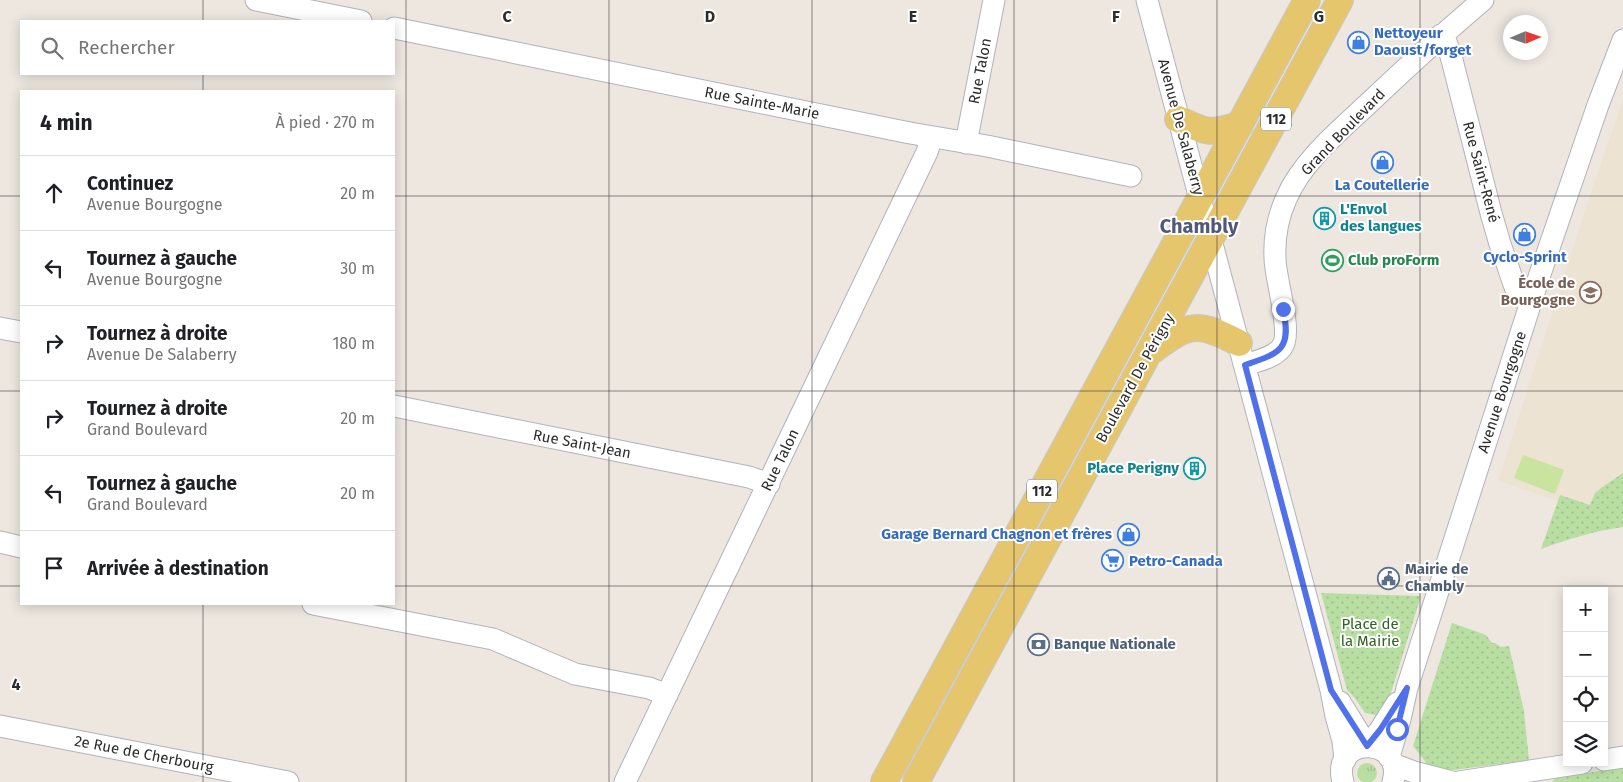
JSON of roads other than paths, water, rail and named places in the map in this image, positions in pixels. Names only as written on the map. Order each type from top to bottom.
[{"type":"main road","name":"Boulevard De Périgny","points":[[884,782],[1307,0]]},
{"type":"main road","name":"Boulevard De Périgny","points":[[916,782],[1340,0]]},
{"type":"main road","points":[[1178,119],[1198,128],[1214,132],[1240,125]]},
{"type":"main road","points":[[1149,354],[1176,333],[1196,327],[1210,329],[1242,354]]},
{"type":"street","points":[[256,0],[355,20]]},
{"type":"street","name":"Rue Talon","points":[[966,143],[994,0]]},
{"type":"street","name":"Avenue De Salaberry","points":[[1147,0],[1331,690],[1344,746],[1343,782]]},
{"type":"street","name":"Grand Boulevard","points":[[1242,354],[1267,358],[1278,352],[1285,340],[1286,326],[1276,273],[1275,247],[1279,217],[1296,180],[1318,153],[1441,35],[1483,0]]},
{"type":"street","name":"Rue Sainte-Marie","points":[[395,28],[1131,176]]},
{"type":"street","name":"Rue Saint-René","points":[[1441,35],[1446,42],[1451,56],[1491,213],[1511,276],[1522,297],[1531,302]]},
{"type":"street","name":"Avenue Bourgogne","points":[[1391,767],[1407,688],[1577,163],[1623,40]]},
{"type":"street","name":"Rue Talon","points":[[625,782],[769,484],[927,152],[932,137]]},
{"type":"street","points":[[0,328],[20,332]]},
{"type":"street","name":"Rue Saint-Jean","points":[[395,406],[749,477],[769,484]]},
{"type":"street","points":[[0,542],[20,547]]},
{"type":"street","points":[[318,605],[493,640],[575,674],[648,688],[668,695]]},
{"type":"street","name":"Avenue Bourgogne","points":[[1367,746],[1380,730],[1407,688]]},
{"type":"street","name":"Avenue De Salaberry","points":[[1331,690],[1367,746]]},
{"type":"street","name":"2e Rue de Cherbourg","points":[[0,726],[288,782]]},
{"type":"street","points":[[1344,760],[1352,751],[1367,746],[1378,748],[1391,767],[1452,782]]},
{"type":"street","points":[[1608,759],[1623,756]]},
{"type":"street","points":[[1459,782],[1563,766]]},
{"type":"place","name":"Nettoyeur Daoust/forget","points":[[1358,42]]},
{"type":"place","name":"La Coutellerie","points":[[1382,162]]},
{"type":"place","name":"L'Envol des langues","points":[[1324,218]]},
{"type":"place","name":"Cyclo-Sprint","points":[[1525,234]]},
{"type":"place","name":"Club proForm","points":[[1332,260]]},
{"type":"place","name":"École de Bourgogne","points":[[1591,292]]},
{"type":"place","name":"Place Perigny","points":[[1195,468]]},
{"type":"place","name":"Garage Bernard Chagnon et frères","points":[[1128,534]]},
{"type":"place","name":"Petro-Canada","points":[[1113,561]]},
{"type":"place","name":"Mairie de Chambly","points":[[1389,578]]},
{"type":"place","name":"Banque Nationale","points":[[1038,644]]},
{"type":"district","name":"Chambly","points":[[1199,226]]},
{"type":"park label","name":"Place de la Mairie","points":[[1370,632]]}]
